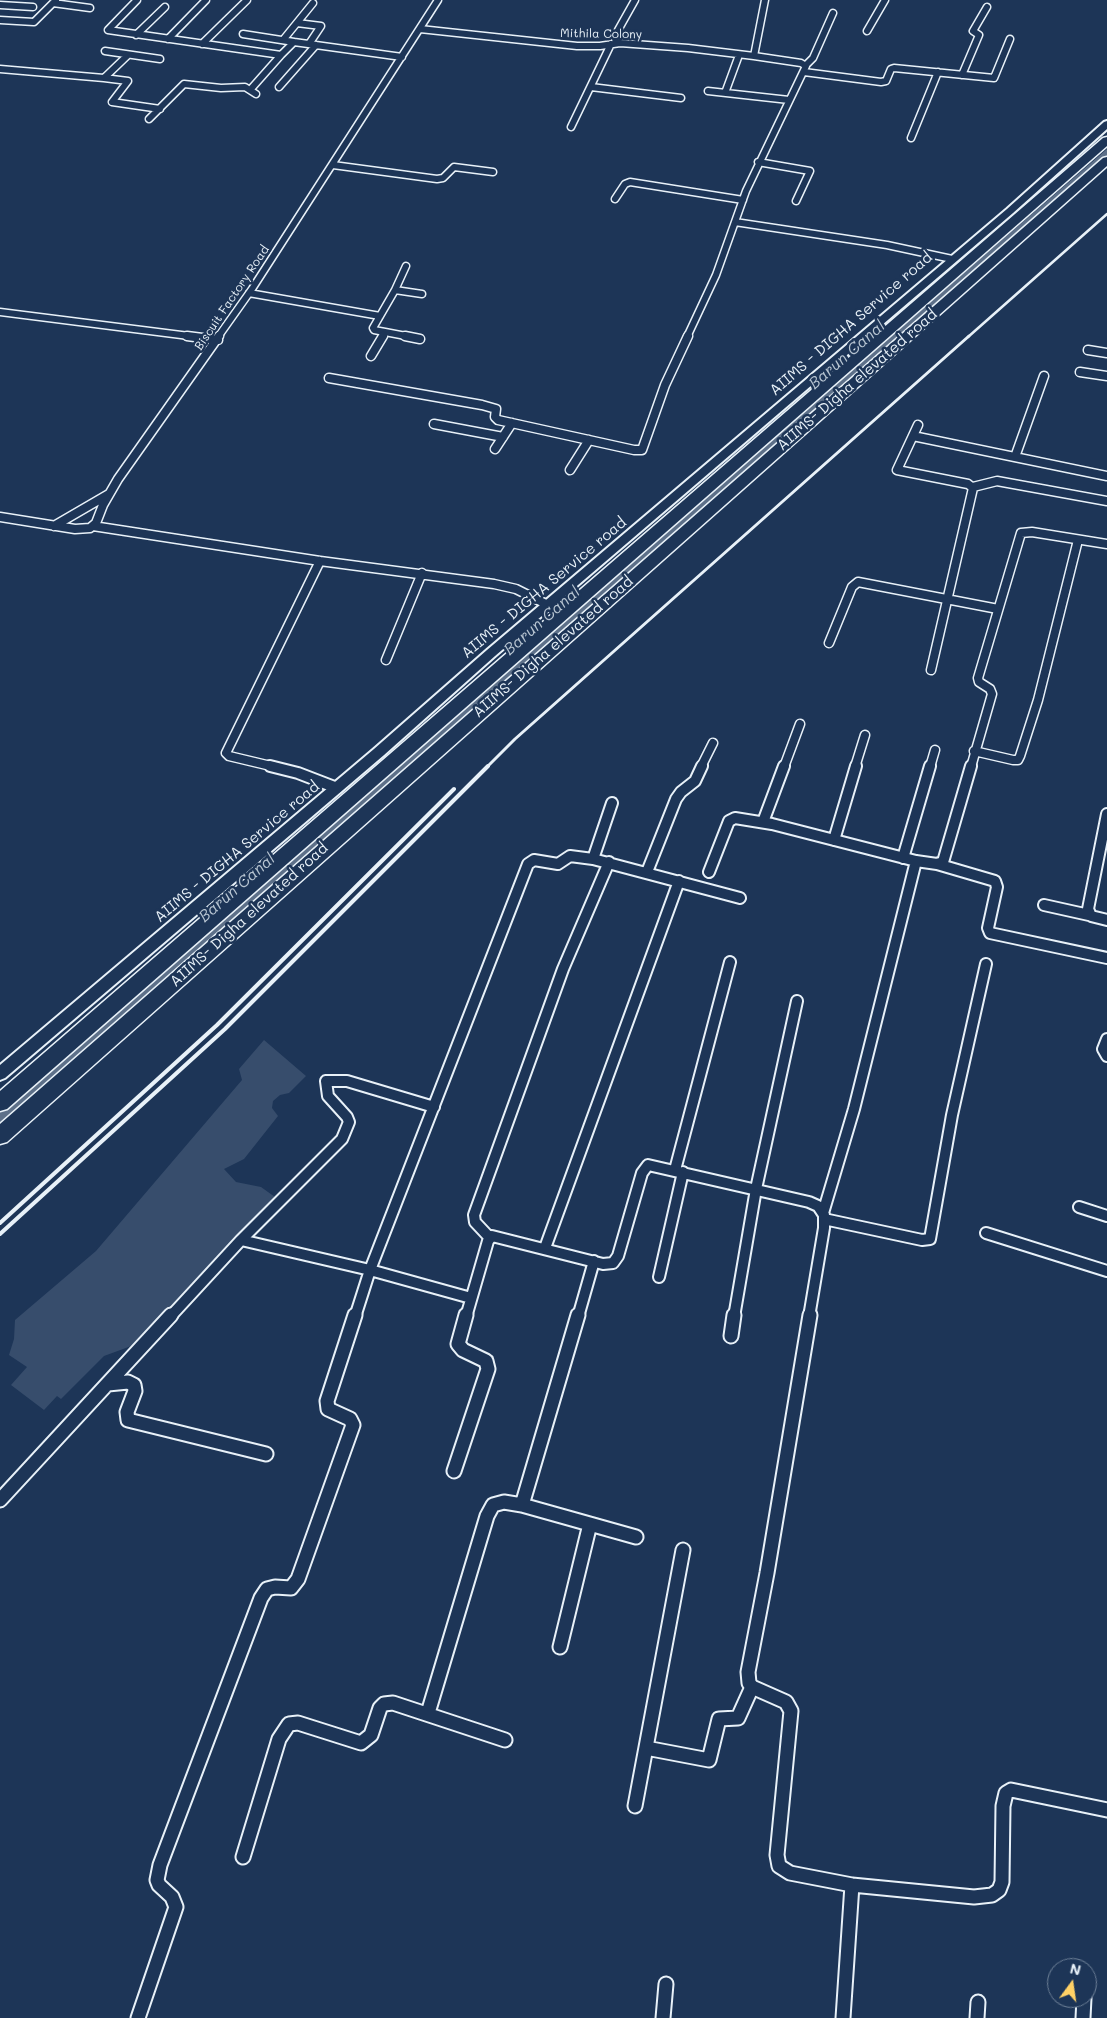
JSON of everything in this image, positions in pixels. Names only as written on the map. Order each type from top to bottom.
[{"type":"highway","name":"AIIMS- Digha elevated road","points":[[0,1103],[1107,140]]},
{"type":"highway","name":"AIIMS- Digha elevated road","points":[[0,1136],[1107,160]]},
{"type":"main road","name":"AIIMS - DIGHA Service road","points":[[0,1074],[1010,211],[1107,124]]},
{"type":"street","points":[[138,0],[108,29],[136,35],[281,55]]},
{"type":"street","points":[[168,39],[206,0]]},
{"type":"street","points":[[202,44],[247,0]]},
{"type":"street","name":"Biscuit Factory Road","points":[[94,526],[110,494],[218,340],[438,0]]},
{"type":"street","points":[[570,127],[635,0]]},
{"type":"street","points":[[754,56],[765,0]]},
{"type":"street","points":[[867,31],[884,0]]},
{"type":"street","points":[[0,20],[34,22],[55,1],[90,8]]},
{"type":"street","points":[[283,40],[313,3]]},
{"type":"street","points":[[0,5],[33,7]]},
{"type":"street","points":[[136,35],[165,7]]},
{"type":"street","points":[[962,75],[978,35],[973,31],[987,7]]},
{"type":"street","points":[[329,378],[487,406],[496,410],[495,419],[634,450],[642,450],[665,385],[716,275],[742,200],[758,162],[805,68],[813,58],[833,13]]},
{"type":"street","points":[[297,22],[321,26],[309,44]]},
{"type":"street","name":"Mithila Colony","points":[[420,29],[577,46],[600,46],[613,43],[688,48],[754,56],[805,68],[884,82],[892,68],[938,72]]},
{"type":"street","points":[[243,34],[402,57]]},
{"type":"street","points":[[910,138],[938,72],[995,77],[1010,39]]},
{"type":"street","points":[[250,90],[294,42]]},
{"type":"street","points":[[280,86],[316,45]]},
{"type":"street","points":[[105,51],[160,59]]},
{"type":"street","points":[[725,93],[739,54]]},
{"type":"street","points":[[104,78],[128,55]]},
{"type":"street","points":[[0,69],[128,81],[112,102],[160,109]]},
{"type":"street","points":[[149,119],[184,84],[221,88],[235,86],[250,90],[256,94]]},
{"type":"street","points":[[590,88],[681,98]]},
{"type":"street","points":[[708,91],[789,100]]},
{"type":"street","points":[[758,162],[810,171],[796,201]]},
{"type":"street","points":[[332,165],[437,179],[443,178],[454,167],[493,172]]},
{"type":"street","points":[[615,200],[625,184],[630,182],[742,200]]},
{"type":"street","points":[[735,222],[887,245],[952,259]]},
{"type":"street","points":[[406,266],[373,329],[420,339]]},
{"type":"street","points":[[395,290],[422,294]]},
{"type":"street","points":[[249,293],[380,316]]},
{"type":"street","points":[[0,312],[218,340]]},
{"type":"street","points":[[371,356],[385,332]]},
{"type":"street","points":[[1088,350],[1107,353]]},
{"type":"street","points":[[1080,372],[1107,376]]},
{"type":"street","points":[[1015,457],[1044,376]]},
{"type":"street","points":[[495,449],[512,423]]},
{"type":"street","points":[[434,424],[503,437]]},
{"type":"street","points":[[918,425],[897,470],[973,487],[997,481],[1107,500]]},
{"type":"street","points":[[913,436],[1107,476]]},
{"type":"street","points":[[570,470],[589,440]]},
{"type":"street","points":[[931,670],[946,600],[964,535],[973,487]]},
{"type":"street","points":[[54,526],[110,494]]},
{"type":"street","points":[[0,516],[75,529],[94,526],[320,561],[508,586],[525,592],[548,605]]},
{"type":"street","points":[[937,864],[944,861],[974,751],[992,694],[990,690],[979,682],[978,678],[1021,534],[1032,532],[1107,544]]},
{"type":"street","points":[[974,751],[1013,760],[1018,760],[1020,756],[1038,700],[1078,540]]},
{"type":"street","points":[[320,561],[226,753],[229,756],[298,773],[337,788]]},
{"type":"street","points":[[386,660],[422,574]]},
{"type":"street","points":[[829,643],[852,587],[856,583],[866,583],[998,609]]},
{"type":"street","points":[[763,822],[800,724]]},
{"type":"street","points":[[834,840],[865,734]]},
{"type":"street","points":[[647,872],[676,799],[680,792],[696,781],[713,743]]},
{"type":"street","points":[[903,858],[935,750]]},
{"type":"street","points":[[593,859],[612,804]]},
{"type":"street","points":[[1089,915],[1088,909],[1099,845],[1107,814]]},
{"type":"street","points":[[710,872],[730,819],[739,818],[763,822],[990,878],[997,887],[988,930],[992,934],[1107,958]]},
{"type":"street","points":[[138,2018],[176,1908],[172,1897],[159,1885],[157,1880],[160,1865],[261,1598],[267,1589],[271,1587],[291,1588],[296,1584],[351,1430],[352,1422],[350,1419],[331,1411],[327,1404],[370,1270],[529,861],[534,860],[556,864],[570,856],[593,859],[740,898]]},
{"type":"street","points":[[916,861],[854,1109],[823,1216],[770,1554],[748,1672],[749,1683],[752,1688],[786,1702],[792,1711],[777,1855],[779,1866],[790,1873],[852,1886],[974,1896],[992,1895],[999,1890],[1002,1882],[1003,1806],[1006,1793],[1011,1790],[1107,1810]]},
{"type":"street","points":[[490,1238],[475,1222],[474,1215],[563,969],[609,862]]},
{"type":"street","points":[[545,1248],[679,881]]},
{"type":"street","points":[[1044,905],[1107,920]]},
{"type":"street","points":[[660,1277],[679,1171],[730,962]]},
{"type":"street","points":[[490,1238],[500,1236],[608,1264],[616,1260],[644,1168],[653,1165],[809,1202],[818,1206],[823,1216],[922,1240],[930,1239],[952,1115],[986,964]]},
{"type":"street","points":[[732,1336],[756,1190],[797,1001]]},
{"type":"street","points":[[1107,1039],[1103,1049],[1107,1056]]},
{"type":"street","points":[[0,1500],[242,1240],[342,1140],[349,1127],[347,1117],[328,1096],[326,1081],[347,1082],[434,1107]]},
{"type":"street","points":[[1080,1207],[1107,1216]]},
{"type":"street","points":[[986,1233],[1107,1271]]},
{"type":"street","points":[[454,1471],[488,1369],[486,1361],[463,1350],[458,1344],[490,1238]]},
{"type":"street","points":[[242,1240],[370,1270],[471,1298]]},
{"type":"street","points":[[522,1505],[594,1261]]},
{"type":"street","points":[[108,1384],[128,1382],[134,1385],[134,1391],[127,1412],[128,1420],[266,1454]]},
{"type":"street","points":[[428,1713],[490,1510],[498,1502],[522,1505],[636,1536]]},
{"type":"street","points":[[560,1647],[590,1524]]},
{"type":"street","points":[[635,1806],[682,1550]]},
{"type":"street","points":[[646,1748],[709,1760],[718,1719],[738,1718],[752,1688]]},
{"type":"street","points":[[243,1857],[279,1739],[289,1724],[298,1723],[361,1743],[368,1740],[377,1713],[384,1704],[398,1704],[505,1740]]},
{"type":"street","points":[[843,2018],[852,1886]]},
{"type":"street","points":[[663,2018],[666,1984]]},
{"type":"street","points":[[977,2018],[978,2002]]},
{"type":"shaded area","points":[[264,1040],[306,1076],[289,1093],[280,1095],[273,1101],[272,1108],[278,1116],[244,1159],[224,1169],[236,1182],[261,1187],[275,1197],[134,1345],[104,1356],[61,1399],[57,1396],[44,1410],[11,1385],[27,1367],[9,1355],[14,1339],[15,1320],[96,1251],[242,1080],[239,1069]]},
{"type":"waterway","name":"Barun Canal","points":[[0,1118],[1107,152]]},
{"type":"railway","points":[[968,337],[1107,214]]},
{"type":"railway","points":[[0,1234],[225,1029],[515,739],[969,336]]},
{"type":"railway","points":[[0,1223],[217,1025],[454,789]]}]
